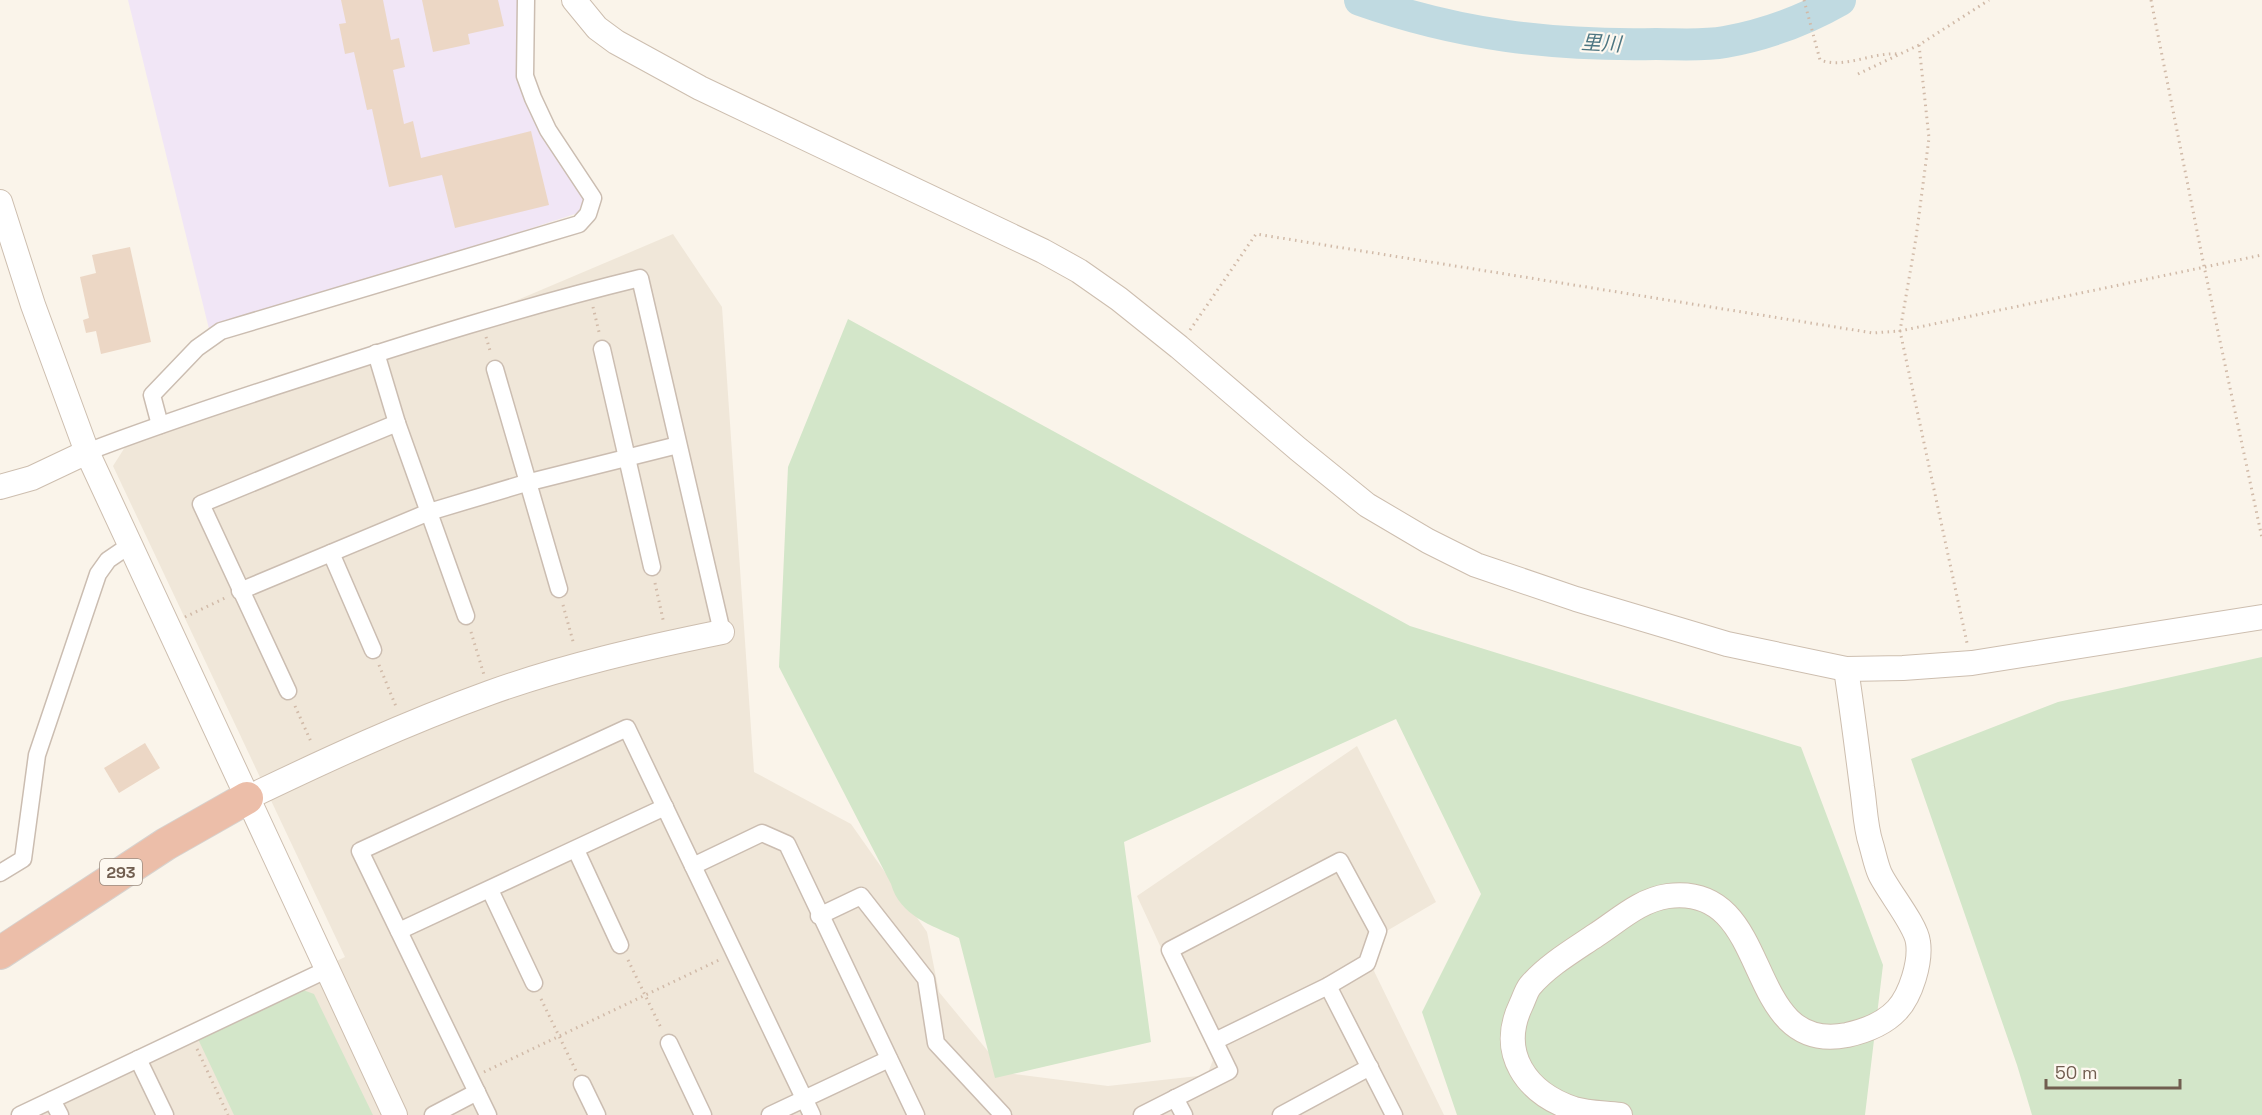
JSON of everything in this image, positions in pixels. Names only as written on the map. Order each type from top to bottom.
[{"type":"highway","name":"293","points":[[0,953],[166,844],[247,798]]},
{"type":"street","points":[[160,425],[152,394],[197,348],[221,331],[579,224],[588,214],[593,198],[548,130],[532,98],[525,76],[526,0]]},
{"type":"street","points":[[574,0],[597,28],[616,42],[700,88],[1042,251],[1079,271],[1119,298],[1367,505],[1428,541],[1476,565],[1576,599],[1726,644],[1846,669],[1972,663],[2262,617]]},
{"type":"street","points":[[0,202],[33,305],[87,452],[395,1115]]},
{"type":"street","points":[[0,487],[32,478],[87,452],[160,425],[376,353],[590,290],[640,278],[722,632],[580,666],[490,693],[320,762],[247,798]]},
{"type":"street","points":[[602,349],[652,567]]},
{"type":"street","points":[[376,353],[397,423],[466,616]]},
{"type":"street","points":[[495,369],[526,483],[559,588]]},
{"type":"street","points":[[288,691],[201,504],[397,423]]},
{"type":"street","points":[[240,591],[429,512],[526,483],[678,445]]},
{"type":"street","points":[[0,873],[23,859],[37,755],[98,574],[108,560],[130,545]]},
{"type":"street","points":[[331,553],[373,650]]},
{"type":"street","points":[[1620,1115],[1574,1109],[1541,1093],[1521,1071],[1512,1043],[1513,1022],[1529,987],[1558,961],[1645,902],[1670,896],[1698,897],[1724,910],[1754,957],[1770,996],[1786,1018],[1807,1032],[1836,1037],[1868,1031],[1897,1010],[1916,975],[1918,940],[1880,875],[1869,839],[1846,669]]},
{"type":"street","points":[[488,1115],[360,851],[627,728],[812,1115]]},
{"type":"street","points":[[399,931],[665,807]]},
{"type":"street","points":[[693,866],[762,833],[787,844],[819,916],[916,1115]]},
{"type":"street","points":[[576,850],[620,945]]},
{"type":"street","points":[[1142,1115],[1229,1071],[1170,950],[1340,861],[1378,931],[1367,963],[1328,986],[1215,1041]]},
{"type":"street","points":[[490,890],[534,983]]},
{"type":"street","points":[[819,916],[861,896],[926,979],[936,1043],[1003,1115]]},
{"type":"street","points":[[20,1115],[56,1107],[138,1059],[326,970]]},
{"type":"street","points":[[1328,986],[1394,1115]]},
{"type":"street","points":[[669,1043],[703,1115]]},
{"type":"street","points":[[138,1059],[165,1115]]},
{"type":"street","points":[[770,1115],[889,1059]]},
{"type":"street","points":[[1281,1115],[1370,1067]]},
{"type":"street","points":[[582,1084],[597,1115]]},
{"type":"street","points":[[433,1115],[474,1085]]},
{"type":"street","points":[[1175,1098],[1184,1115]]},
{"type":"path","points":[[1804,0],[1820,60],[1831,64],[1900,54]]},
{"type":"path","points":[[1858,74],[1919,45],[1989,0]]},
{"type":"path","points":[[2151,0],[2204,266],[2262,538]]},
{"type":"path","points":[[1919,45],[1929,138],[1916,238],[1900,331],[1972,663]]},
{"type":"path","points":[[1179,347],[1256,234],[1872,333],[1900,331],[2262,255]]},
{"type":"path","points":[[590,290],[602,349]]},
{"type":"path","points":[[481,321],[495,369]]},
{"type":"path","points":[[652,567],[669,643]]},
{"type":"path","points":[[559,588],[580,666]]},
{"type":"path","points":[[167,626],[240,591]]},
{"type":"path","points":[[466,616],[490,693]]},
{"type":"path","points":[[373,650],[404,726]]},
{"type":"path","points":[[288,691],[320,762]]},
{"type":"path","points":[[620,945],[669,1043]]},
{"type":"path","points":[[474,1085],[559,1036],[734,953]]},
{"type":"path","points":[[534,983],[582,1084]]},
{"type":"path","points":[[190,1034],[228,1115]]},
{"type":"shaded area","points":[[128,0],[519,0],[519,79],[585,196],[578,213],[210,333]]},
{"type":"shaded area","points":[[673,234],[722,307],[754,772],[851,824],[927,932],[939,992],[1006,1073],[1108,1086],[1207,1075],[1213,1060],[1137,896],[1357,746],[1436,902],[1385,932],[1374,971],[1444,1115],[13,1115],[345,957],[113,466],[127,444],[360,367]]},
{"type":"green space","points":[[848,319],[1410,626],[1801,747],[1883,965],[1865,1115],[1457,1115],[1422,1012],[1481,894],[1396,719],[1124,842],[1151,1042],[995,1078],[959,938],[928,924],[909,912],[895,895],[779,667],[788,467]]},
{"type":"green space","points":[[2262,657],[2262,1115],[2032,1115],[2017,1065],[1911,759],[2058,702]]},
{"type":"green space","points":[[303,990],[314,994],[373,1115],[234,1115],[198,1039]]},
{"type":"building","points":[[341,0],[383,0],[391,40],[399,38],[405,67],[393,70],[404,124],[413,121],[421,158],[531,131],[549,205],[455,228],[442,175],[389,187],[372,109],[367,110],[354,52],[345,54],[339,24],[346,23]]},
{"type":"building","points":[[422,0],[498,0],[504,26],[468,34],[470,44],[433,52]]},
{"type":"building","points":[[130,247],[151,342],[101,354],[96,331],[86,333],[83,320],[89,318],[80,277],[96,273],[92,255]]},
{"type":"building","points":[[145,743],[160,768],[119,793],[104,768]]},
{"type":"waterway","name":"里川","points":[[1360,0],[1433,22],[1470,30],[1543,40],[1617,44],[1725,42],[1769,31],[1813,14],[1840,0]]}]
